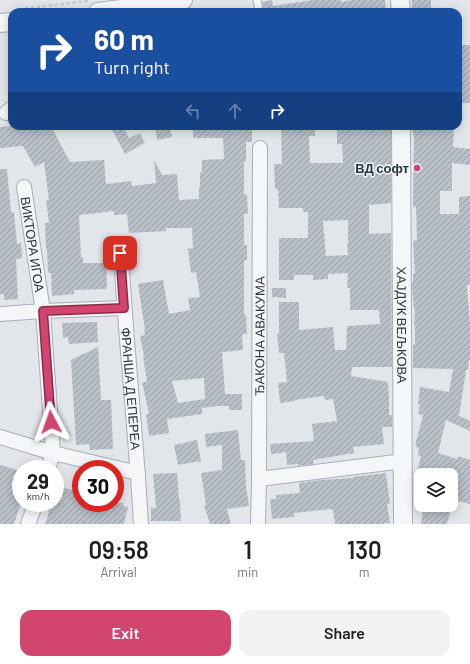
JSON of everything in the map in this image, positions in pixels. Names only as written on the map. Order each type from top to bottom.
[{"type":"street","points":[[140,8],[183,0]]},
{"type":"street","points":[[93,6],[111,8]]},
{"type":"street","name":"ХАЈДУК ВЕЉКОВА","points":[[401,130],[404,461],[403,524]]},
{"type":"street","name":"ЂАКОНА АВАКУМА","points":[[258,524],[260,148]]},
{"type":"street","name":"ВИКТОРА ИГОА","points":[[24,187],[43,311],[53,454],[51,460]]},
{"type":"street","name":"ФРАНША Д ЕПЕРЕА","points":[[120,253],[141,524]]},
{"type":"street","points":[[0,314],[124,308]]},
{"type":"street","points":[[0,437],[53,454],[138,473]]},
{"type":"street","points":[[259,479],[404,461]]},
{"type":"street","points":[[28,524],[33,512]]},
{"type":"path","points":[[77,8],[93,6]]},
{"type":"building","points":[[272,0],[273,6],[313,0],[341,0],[341,2],[352,0],[385,0],[386,8],[263,8],[262,2]]},
{"type":"building","points":[[412,0],[431,0],[431,8],[412,8]]},
{"type":"building","points":[[462,45],[470,45],[470,103],[462,103]]},
{"type":"building","points":[[8,126],[8,130],[53,130],[70,162],[104,160],[106,184],[131,181],[132,186],[156,183],[154,160],[163,177],[163,175],[177,174],[179,200],[199,199],[202,160],[224,159],[223,138],[193,138],[193,130],[252,130],[252,142],[246,142],[246,162],[244,162],[244,195],[247,195],[248,214],[244,214],[244,245],[247,245],[247,260],[244,260],[244,315],[246,315],[247,334],[242,334],[243,350],[222,352],[225,394],[242,394],[242,410],[229,410],[229,406],[202,408],[202,414],[167,419],[169,433],[149,436],[146,414],[149,414],[142,382],[147,382],[140,336],[145,335],[145,330],[138,284],[163,280],[169,314],[190,310],[188,298],[200,297],[196,272],[191,273],[188,249],[193,248],[192,228],[166,228],[166,231],[129,233],[127,214],[114,215],[114,211],[79,215],[81,257],[83,257],[83,263],[106,263],[107,289],[74,290],[74,294],[52,296],[51,273],[48,273],[46,249],[45,223],[49,223],[46,200],[49,200],[44,162],[35,167],[23,146],[0,148],[0,127]],"holes":[[[204,378],[205,399],[178,403],[172,381]]]},
{"type":"building","points":[[112,130],[125,130],[129,138],[140,133],[145,143],[125,154]]},
{"type":"building","points":[[156,130],[171,130],[172,137],[157,140]]},
{"type":"building","points":[[281,130],[315,130],[315,136],[309,136],[310,163],[343,163],[342,144],[337,144],[337,130],[391,130],[391,203],[369,205],[369,234],[391,233],[392,367],[352,367],[351,376],[388,382],[389,415],[392,415],[392,427],[382,427],[384,444],[353,447],[354,453],[313,460],[314,464],[298,466],[298,464],[287,465],[286,452],[271,454],[270,444],[314,441],[312,424],[337,421],[333,399],[325,400],[324,396],[280,403],[278,383],[287,382],[284,353],[279,353],[277,334],[279,334],[279,302],[299,302],[299,330],[333,327],[335,350],[346,350],[347,326],[380,324],[379,310],[350,310],[350,288],[347,288],[348,273],[328,274],[328,279],[313,280],[313,275],[294,275],[294,280],[279,280],[279,238],[308,238],[308,212],[303,212],[303,208],[279,208],[278,189],[275,189],[274,164],[282,164]],"holes":[[[348,220],[348,255],[326,256],[323,221]]]},
{"type":"building","points":[[413,130],[454,130],[453,147],[470,149],[470,165],[452,163],[452,191],[440,191],[440,214],[459,214],[459,197],[470,196],[470,285],[467,285],[470,323],[470,360],[468,370],[466,370],[459,416],[470,421],[470,431],[446,420],[438,453],[457,459],[458,456],[470,460],[470,504],[458,501],[458,468],[418,468],[421,456],[418,455],[419,448],[415,446],[423,415],[418,414],[420,404],[418,404],[420,387],[449,392],[453,369],[413,368],[415,309],[412,283],[413,274],[415,274],[413,241],[417,240],[416,207],[413,207]]},
{"type":"building","points":[[0,169],[7,169],[11,212],[14,212],[17,244],[21,243],[22,258],[16,259],[18,299],[4,300],[4,294],[0,294]]},
{"type":"building","points":[[272,288],[286,288],[286,298],[272,297]]},
{"type":"building","points":[[97,322],[98,342],[69,344],[68,337],[63,338],[62,323]]},
{"type":"building","points":[[98,347],[101,400],[111,400],[113,449],[90,450],[89,444],[76,445],[71,360]]},
{"type":"building","points":[[238,430],[241,460],[245,460],[246,486],[249,506],[227,509],[231,524],[210,524],[204,505],[206,505],[201,473],[222,470],[222,445],[206,447],[205,434]]},
{"type":"building","points":[[197,440],[201,461],[178,465],[174,445]]},
{"type":"building","points":[[0,465],[12,468],[12,512],[18,512],[14,524],[0,524]]},
{"type":"building","points":[[177,473],[181,521],[151,521],[151,508],[156,508],[153,474]]},
{"type":"building","points":[[386,473],[390,504],[387,504],[390,523],[335,524],[333,510],[331,509],[294,513],[294,517],[272,519],[270,499],[276,499],[276,495],[300,493],[299,483]]},
{"type":"building","points":[[64,488],[72,490],[72,512],[124,512],[124,506],[128,507],[124,524],[45,524],[49,512],[64,512]]},
{"type":"building","points":[[423,512],[450,512],[447,524],[421,524]]},
{"type":"place","name":"ВД софт","points":[[417,168]]},
{"type":"route","points":[[51,422],[43,311],[124,308],[120,253]]}]
